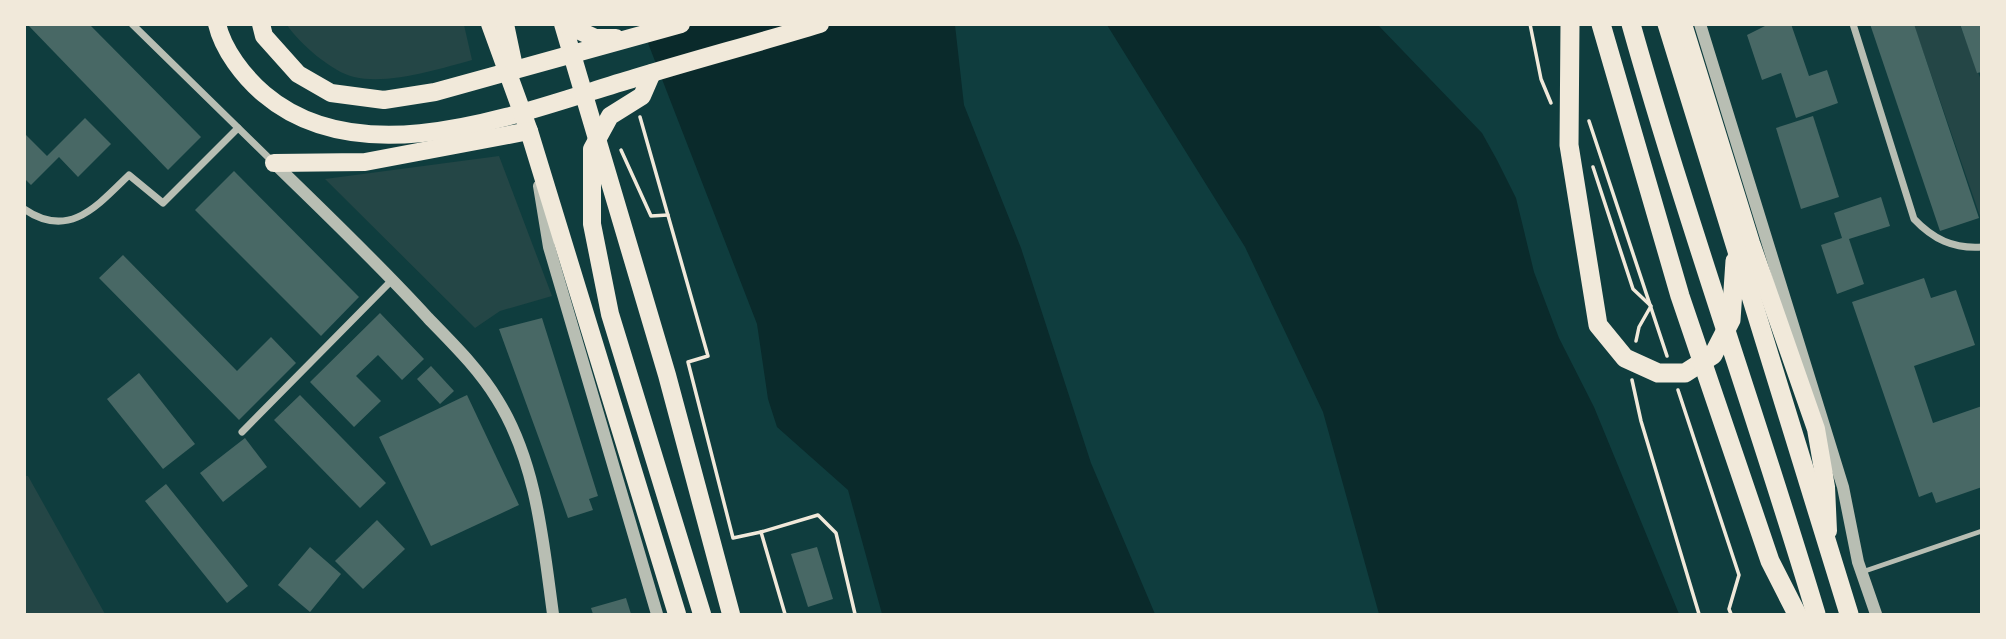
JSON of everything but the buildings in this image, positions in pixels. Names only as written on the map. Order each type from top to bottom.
[{"type":"highway","points":[[1570,24],[1569,145],[1598,325],[1625,358],[1658,373],[1685,373],[1713,355],[1731,320],[1743,245]]},
{"type":"highway","points":[[1601,24],[1680,296],[1770,561],[1797,614]]},
{"type":"highway","points":[[1631,24],[1658,120],[1767,451],[1816,614]]},
{"type":"highway","points":[[1667,24],[1743,245],[1849,614]]},
{"type":"main road","points":[[217,24],[220,38],[251,82],[281,108],[322,126],[373,135],[477,125],[820,24]]},
{"type":"main road","points":[[261,24],[264,36],[298,74],[331,93],[384,100],[435,92],[681,24]]},
{"type":"main road","points":[[524,24],[500,26],[529,131],[677,614]]},
{"type":"main road","points":[[564,24],[595,38],[641,37]]},
{"type":"main road","points":[[564,24],[667,376],[731,614]]},
{"type":"main road","points":[[1683,24],[1743,245]]},
{"type":"main road","points":[[652,73],[642,96],[610,116],[592,149],[592,224],[610,314],[702,614]]},
{"type":"main road","points":[[274,163],[365,162],[529,131]]},
{"type":"street","points":[[132,24],[393,279],[457,348],[497,399],[534,493],[553,614]]},
{"type":"street","points":[[1700,24],[1843,487],[1862,572],[1875,614]]},
{"type":"street","points":[[1853,24],[1914,219],[1929,235],[1961,248],[1982,247]]},
{"type":"street","points":[[24,209],[36,216],[66,222],[93,210],[129,175],[163,204],[238,128]]},
{"type":"street","points":[[529,131],[549,247],[657,614]]},
{"type":"street","points":[[242,432],[393,279]]},
{"type":"lane","points":[[1862,572],[1982,531]]},
{"type":"path","points":[[639,113],[708,356],[688,362],[733,538],[818,515],[836,533],[855,614]]},
{"type":"path","points":[[1587,114],[1668,358]]},
{"type":"path","points":[[616,138],[651,216],[668,215]]},
{"type":"path","points":[[1635,352],[1639,327],[1651,306]]},
{"type":"path","points":[[1631,377],[1641,421],[1699,614]]},
{"type":"path","points":[[1676,383],[1739,575],[1729,609],[1731,614]]},
{"type":"path","points":[[761,532],[785,614]]},
{"type":"shaded area","points":[[287,25],[464,25],[472,60],[398,78],[354,77],[317,56]]},
{"type":"shaded area","points":[[641,25],[955,25],[964,105],[1021,248],[1091,463],[1155,614],[882,614],[848,490],[777,427],[768,399],[757,324]]},
{"type":"shaded area","points":[[1107,25],[1378,25],[1482,133],[1497,160],[1516,198],[1534,272],[1559,338],[1594,407],[1679,614],[1379,614],[1323,412],[1245,247]]},
{"type":"shaded area","points":[[1914,25],[1960,25],[1981,80],[1981,219]]},
{"type":"shaded area","points":[[499,156],[552,296],[500,311],[475,328],[325,179]]},
{"type":"shaded area","points":[[24,476],[28,476],[105,614],[25,614]]}]
